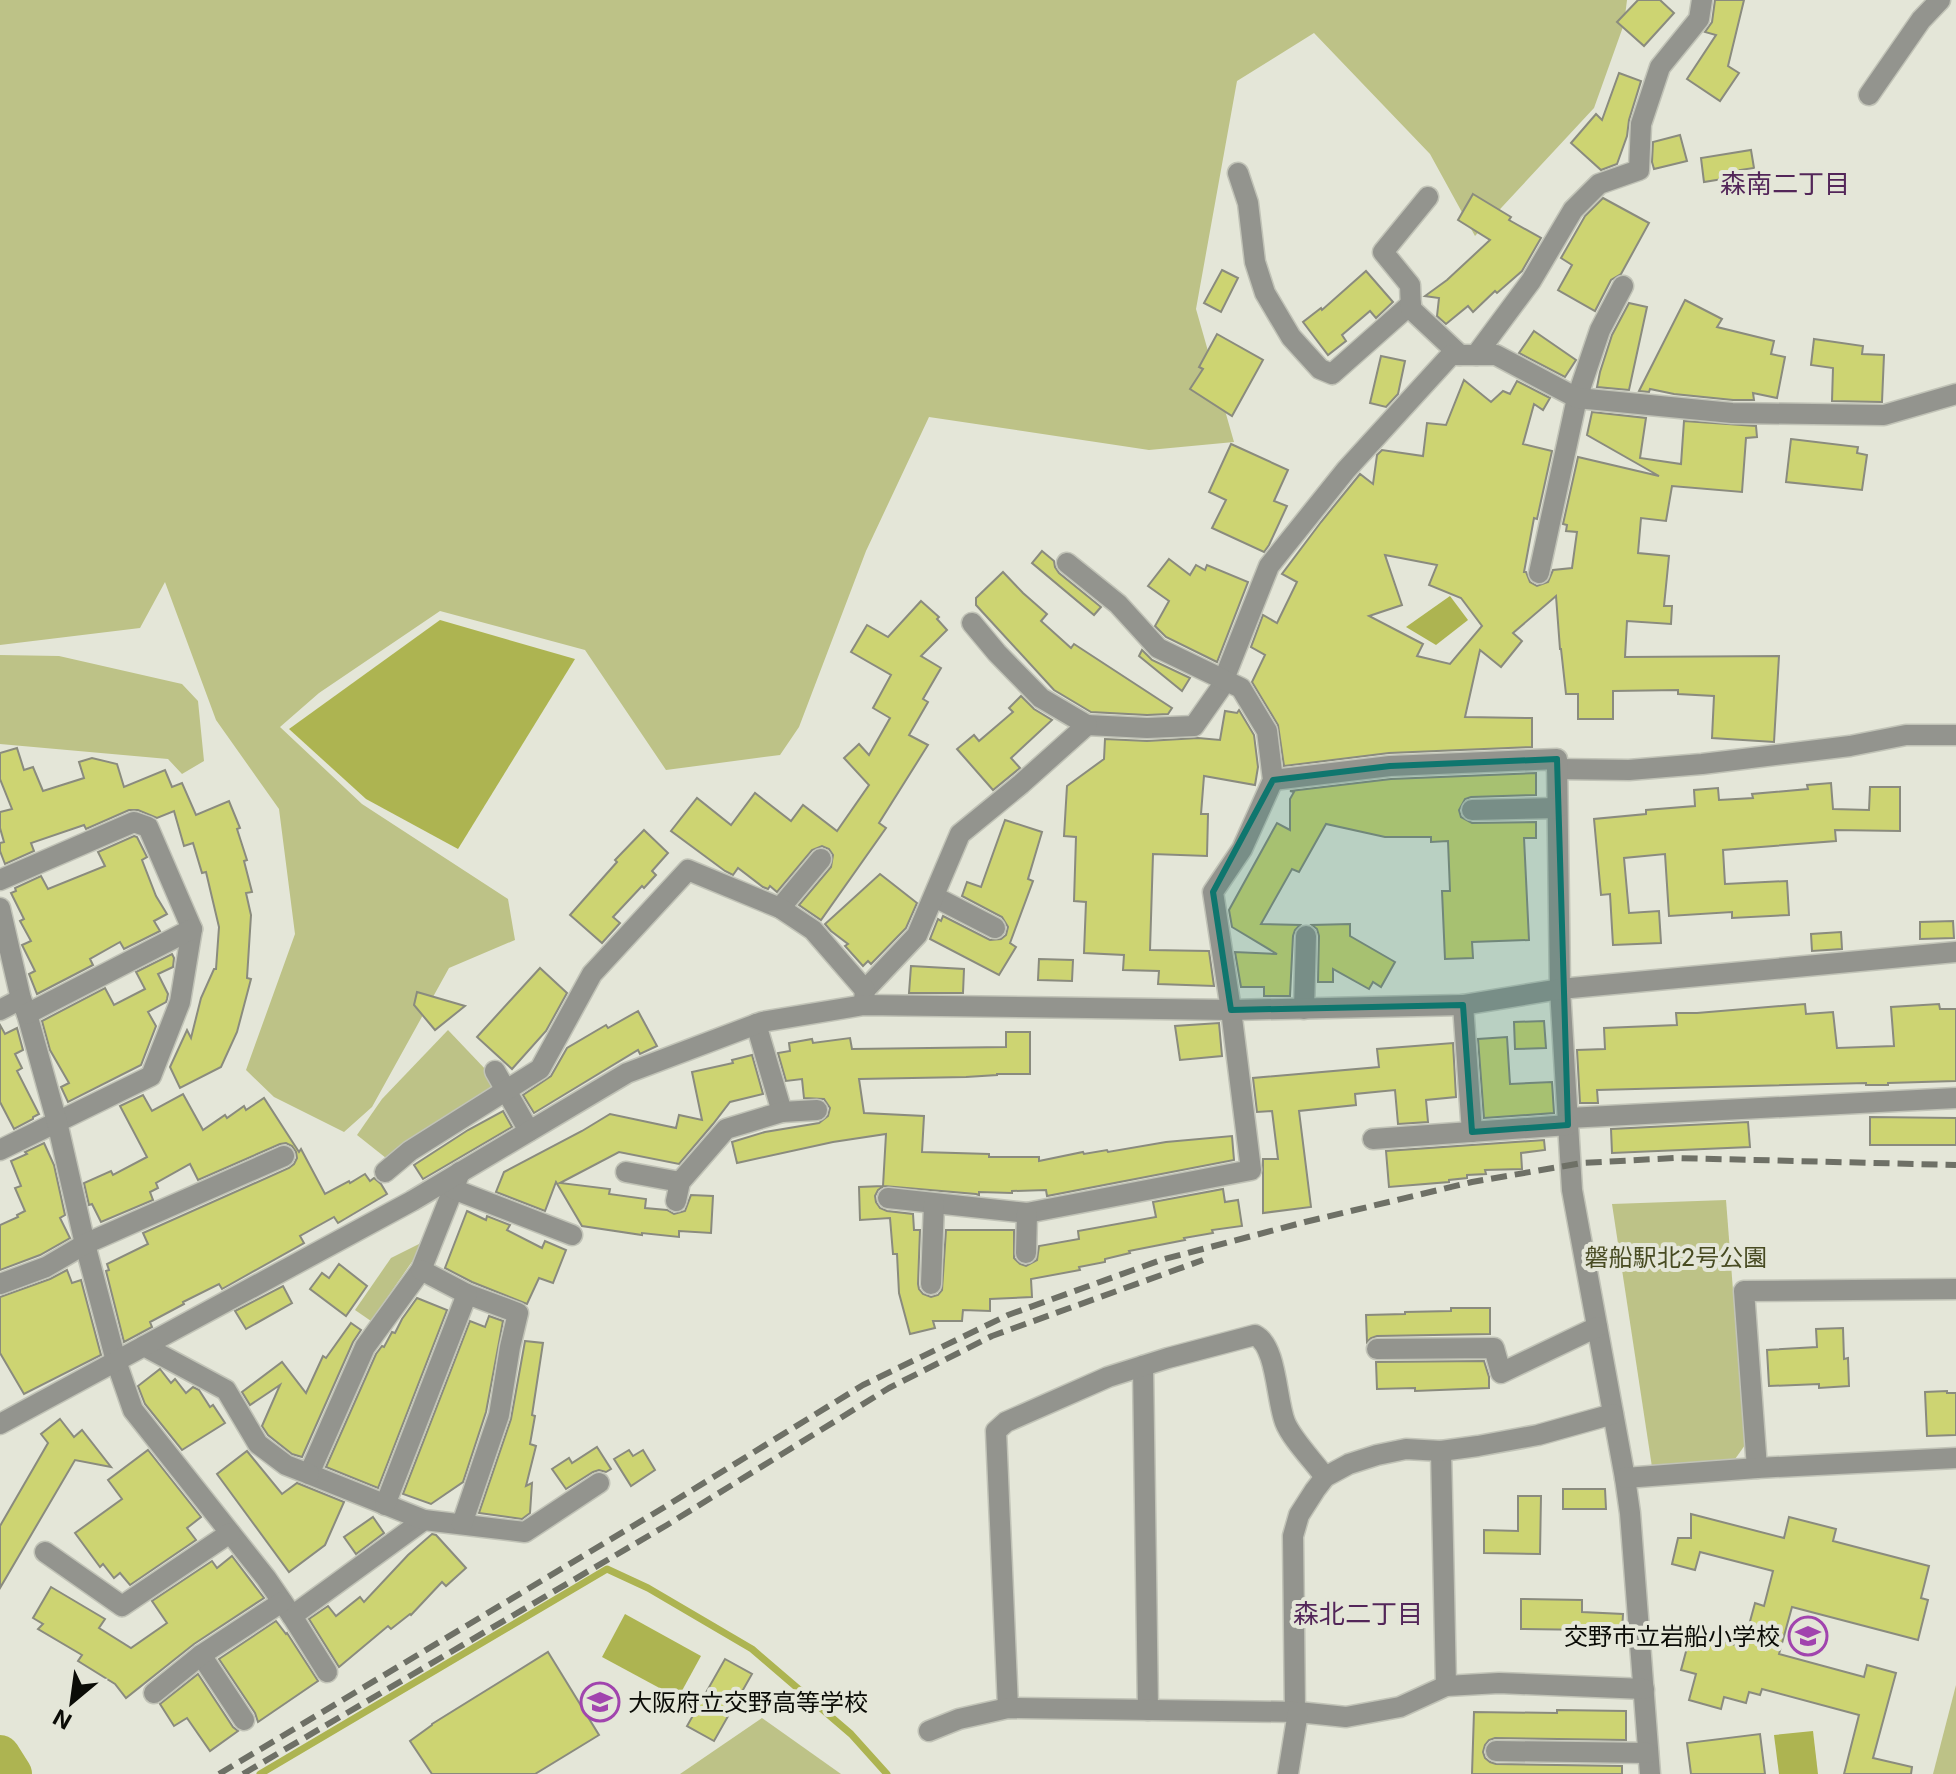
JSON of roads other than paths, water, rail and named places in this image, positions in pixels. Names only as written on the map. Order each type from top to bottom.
[{"type":"street","points":[[1468,355],[1531,281],[1573,210],[1599,184],[1639,170],[1641,124],[1660,67],[1699,19],[1702,0]]},
{"type":"street","points":[[1869,95],[1921,20],[1940,0]]},
{"type":"street","points":[[1238,173],[1248,203],[1255,262],[1265,293],[1291,337],[1320,369],[1332,374],[1411,304]]},
{"type":"street","points":[[1428,197],[1383,252],[1410,285],[1411,309],[1468,355]]},
{"type":"street","points":[[1539,573],[1577,398],[1600,330],[1623,286]]},
{"type":"street","points":[[972,623],[1041,698],[1087,725],[1147,728],[1194,726],[1223,681],[1269,566],[1346,470],[1451,355],[1496,355],[1577,398],[1732,413],[1884,415],[1956,394]]},
{"type":"street","points":[[888,1198],[1027,1213],[1251,1170],[1213,892],[1242,849],[1273,780],[1267,731],[1241,688],[1158,648],[1118,604],[1067,563]]},
{"type":"street","points":[[864,998],[917,935],[960,834],[1087,725]]},
{"type":"street","points":[[1557,769],[1629,770],[1702,764],[1850,746],[1906,735],[1956,735]]},
{"type":"street","points":[[1273,780],[1390,766],[1557,759],[1560,989],[1572,1190],[1630,1513],[1649,1764],[1496,1751]]},
{"type":"street","points":[[1472,810],[1557,808]]},
{"type":"street","points":[[0,880],[134,822],[148,827],[192,929],[180,1002],[151,1076],[0,1150]]},
{"type":"street","points":[[780,908],[821,859]]},
{"type":"street","points":[[385,1172],[410,1151],[540,1069],[592,974],[688,870],[780,908],[813,930],[864,998]]},
{"type":"street","points":[[935,897],[995,928]]},
{"type":"street","points":[[0,908],[57,1122],[85,1244],[116,1361],[133,1410],[266,1578],[327,1672]]},
{"type":"street","points":[[0,1010],[24,1007],[192,929]]},
{"type":"street","points":[[1304,1009],[1306,936]]},
{"type":"street","points":[[0,1424],[412,1201],[457,1181],[529,1131],[627,1073],[756,1024],[864,998],[1231,1010],[1463,1005],[1560,989],[1956,952]]},
{"type":"street","points":[[1463,1005],[1472,1132]]},
{"type":"street","points":[[756,1024],[782,1112]]},
{"type":"street","points":[[495,1071],[529,1131]]},
{"type":"street","points":[[1373,1139],[1568,1122],[1956,1098]]},
{"type":"street","points":[[626,1172],[678,1191],[726,1129],[782,1112],[817,1110]]},
{"type":"street","points":[[0,1284],[46,1267],[85,1244],[284,1156]]},
{"type":"street","points":[[457,1181],[572,1235]]},
{"type":"street","points":[[309,1474],[365,1347],[421,1270],[457,1181]]},
{"type":"street","points":[[931,1284],[934,1204]]},
{"type":"street","points":[[1026,1253],[1027,1213]]},
{"type":"street","points":[[421,1270],[467,1294],[518,1313],[499,1415],[462,1524]]},
{"type":"street","points":[[1757,1468],[1744,1291],[1956,1289]]},
{"type":"street","points":[[385,1505],[467,1294]]},
{"type":"street","points":[[1377,1349],[1494,1348],[1501,1373],[1597,1327]]},
{"type":"street","points":[[1008,1708],[996,1431],[1006,1422],[1108,1377],[1255,1335],[1262,1339],[1269,1351],[1285,1423],[1325,1477]]},
{"type":"street","points":[[144,1346],[226,1390],[258,1444],[286,1465],[424,1520],[525,1532],[599,1483]]},
{"type":"street","points":[[1143,1366],[1148,1710]]},
{"type":"street","points":[[1288,1774],[1297,1712],[1293,1536],[1299,1515],[1325,1477],[1349,1464],[1377,1455],[1406,1449],[1441,1451],[1478,1446],[1538,1435],[1613,1414]]},
{"type":"street","points":[[1441,1451],[1446,1686]]},
{"type":"street","points":[[1625,1478],[1956,1458]]},
{"type":"street","points":[[154,1693],[201,1655],[287,1609],[424,1520]]},
{"type":"street","points":[[45,1552],[122,1606],[230,1533]]},
{"type":"street","points":[[201,1655],[244,1720]]},
{"type":"street","points":[[929,1731],[959,1719],[1008,1708],[1297,1712],[1346,1717],[1400,1707],[1446,1686],[1499,1683],[1644,1689]]},
{"type":"waterway","points":[[260,1774],[607,1569],[648,1588],[752,1649],[851,1734],[887,1774]]},
{"type":"waterway","points":[[0,1755],[12,1774]]},
{"type":"railway","points":[[219,1774],[863,1385],[1008,1315],[1161,1260],[1472,1182],[1582,1163],[1675,1158],[1956,1165]]},
{"type":"railway","points":[[243,1774],[667,1525],[889,1388],[992,1336],[1203,1260]]},
{"type":"place","name":"交野市立岩船小学校","points":[[1808,1636]]},
{"type":"place","name":"大阪府立交野高等学校","points":[[600,1702]]},
{"type":"district","name":"森南二丁目","points":[[1785,183]]},
{"type":"district","name":"森北二丁目","points":[[1358,1613]]},
{"type":"park label","name":"磐船駅北2号公園","points":[[1676,1257]]}]
